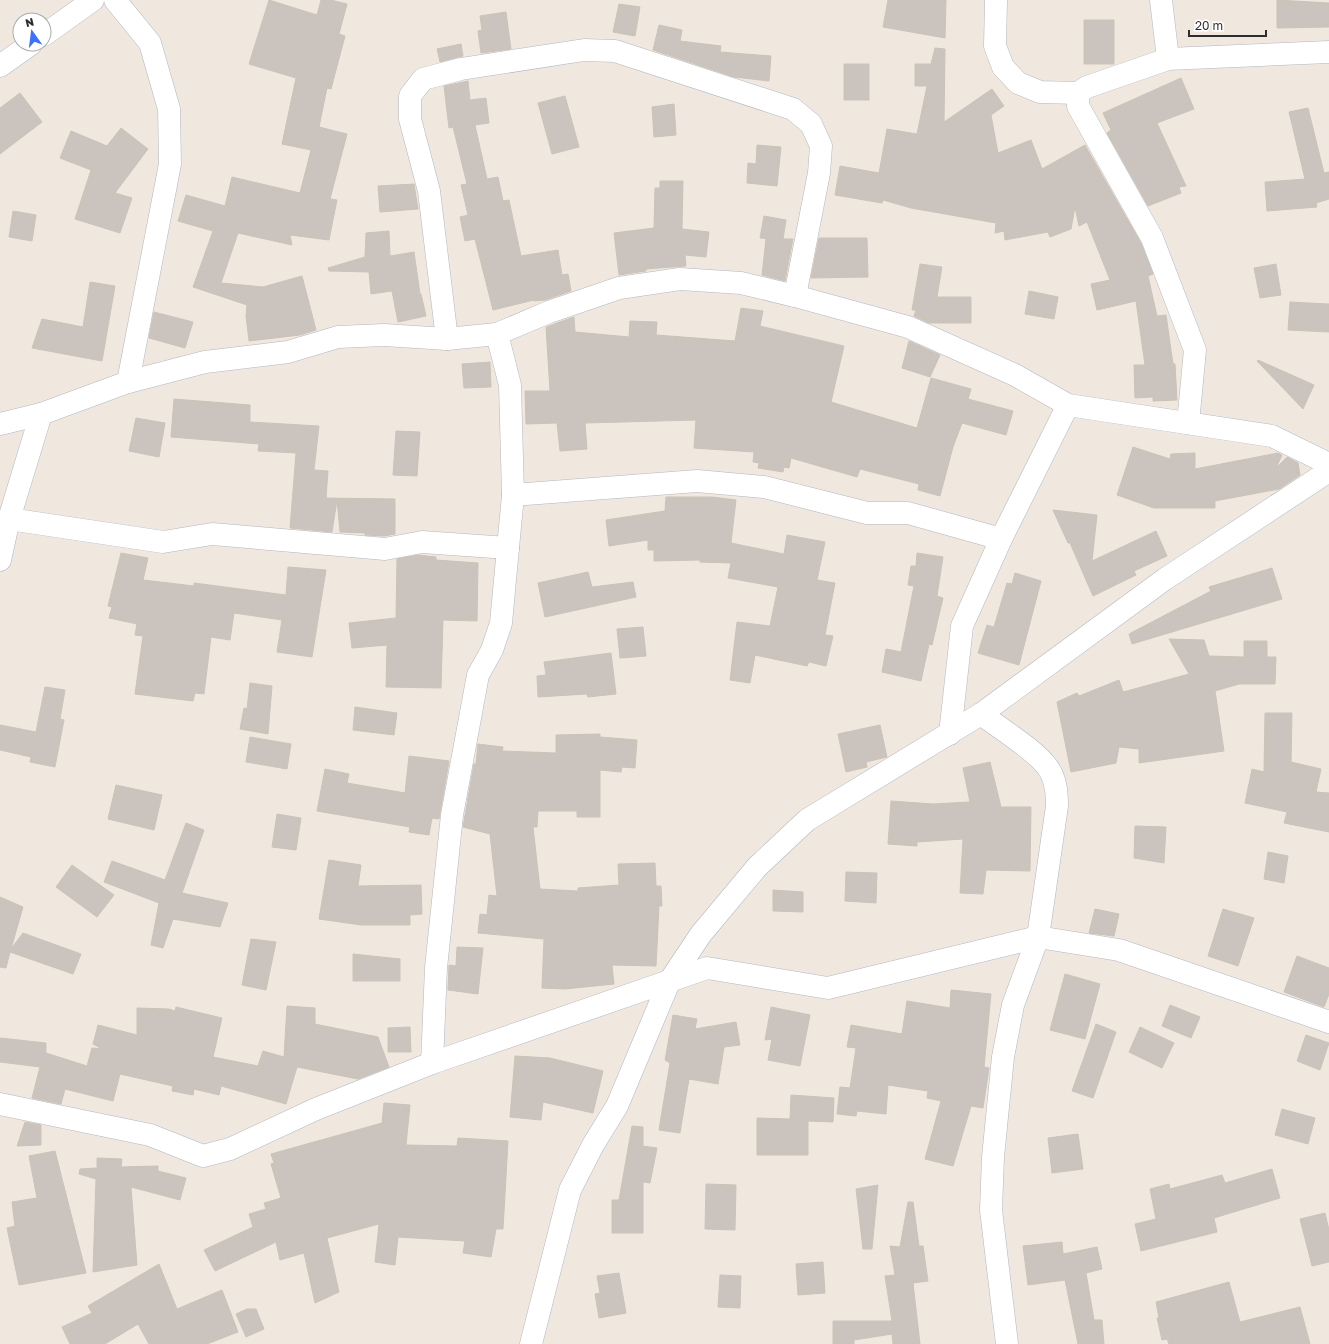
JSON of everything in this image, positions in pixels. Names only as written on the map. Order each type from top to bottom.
[{"type":"street","points":[[52,29],[93,0]]},
{"type":"street","points":[[115,0],[150,43],[169,109],[170,164],[128,382]]},
{"type":"street","points":[[996,0],[995,46],[1003,67],[1018,83],[1040,92],[1078,93],[1087,87],[1168,59],[1329,52]]},
{"type":"street","points":[[1161,0],[1168,59]]},
{"type":"street","points":[[447,339],[429,190],[410,119],[410,96],[423,79],[438,75],[461,69],[584,50],[615,51],[793,109],[811,124],[821,146],[819,173],[795,296]]},
{"type":"street","points":[[0,66],[20,52]]},
{"type":"street","points":[[1078,93],[1078,106],[1152,238],[1195,350],[1188,423]]},
{"type":"street","points":[[0,424],[42,414],[128,382],[205,362],[288,352],[338,337],[384,335],[447,339],[497,334],[549,312],[618,288],[680,279],[741,283],[908,327],[1015,375],[1068,405],[1272,436],[1329,464]]},
{"type":"street","points":[[432,1063],[436,968],[452,815],[478,675],[492,650],[501,623],[513,495],[510,384],[497,334]]},
{"type":"street","points":[[950,734],[962,626],[1001,539],[1068,405]]},
{"type":"street","points":[[0,560],[9,519],[42,414]]},
{"type":"street","points":[[531,1344],[570,1190],[593,1145],[617,1106],[669,982],[701,934],[757,867],[774,849],[808,820],[981,714],[1165,579],[1329,471]]},
{"type":"street","points":[[513,495],[697,481],[764,487],[867,513],[908,513],[1001,539]]},
{"type":"street","points":[[9,519],[163,542],[212,534],[385,548],[422,542],[508,548]]},
{"type":"street","points":[[981,714],[1035,755],[1048,768],[1056,786],[1057,806],[1038,937],[1013,1005],[1003,1057],[992,1157],[991,1210],[1007,1344]]},
{"type":"street","points":[[0,1104],[150,1134],[203,1156],[230,1149],[316,1109],[432,1063],[707,968],[828,988],[1038,937],[1119,950],[1329,1022]]},
{"type":"building","points":[[269,0],[317,15],[321,0],[331,0],[347,4],[339,34],[345,36],[331,89],[327,88],[319,127],[347,134],[330,199],[337,200],[329,240],[290,235],[292,245],[238,233],[221,283],[263,287],[302,276],[316,330],[300,335],[249,341],[246,316],[247,305],[193,287],[213,231],[178,221],[186,195],[225,206],[232,177],[300,193],[311,150],[282,144],[296,78],[249,64]]},
{"type":"building","points":[[888,0],[946,0],[945,38],[883,27]]},
{"type":"building","points":[[1277,0],[1329,3],[1329,27],[1277,28]]},
{"type":"building","points":[[619,4],[640,7],[635,36],[613,32]]},
{"type":"building","points":[[506,12],[511,49],[481,53],[478,31],[482,30],[480,16]]},
{"type":"building","points":[[1084,20],[1114,20],[1114,64],[1084,64]]},
{"type":"building","points":[[659,25],[682,30],[680,41],[721,46],[720,52],[771,56],[769,81],[734,77],[653,50]]},
{"type":"building","points":[[461,44],[463,56],[440,62],[437,49]]},
{"type":"building","points":[[935,48],[945,49],[944,122],[992,89],[1004,106],[991,115],[998,153],[1031,140],[1042,169],[1085,145],[1141,243],[1153,274],[1148,276],[1157,316],[1166,315],[1173,364],[1175,364],[1177,400],[1153,401],[1153,397],[1135,398],[1134,365],[1145,365],[1136,301],[1097,310],[1091,284],[1110,280],[1087,222],[1079,226],[1075,207],[1071,229],[1050,237],[1048,232],[1005,240],[1004,231],[995,233],[996,223],[911,208],[883,200],[882,203],[835,195],[840,166],[879,173],[887,129],[917,134],[927,86],[915,86],[915,64],[931,64]]},
{"type":"building","points":[[844,64],[869,64],[869,100],[844,100]]},
{"type":"building","points":[[1181,78],[1194,109],[1157,123],[1186,186],[1179,187],[1181,193],[1148,206],[1107,133],[1111,130],[1103,113]]},
{"type":"building","points":[[468,81],[470,100],[486,98],[489,123],[475,125],[487,179],[498,177],[503,201],[509,200],[521,256],[558,250],[562,275],[568,274],[571,291],[545,300],[534,300],[493,310],[475,239],[465,241],[460,217],[468,215],[461,185],[467,184],[453,127],[449,128],[444,86]]},
{"type":"building","points":[[20,93],[42,122],[0,154],[0,108]]},
{"type":"building","points":[[565,96],[579,147],[552,154],[538,103]]},
{"type":"building","points":[[674,104],[676,135],[654,137],[652,107]]},
{"type":"building","points":[[1308,108],[1324,173],[1329,172],[1329,199],[1316,203],[1317,207],[1267,211],[1265,182],[1305,179],[1289,112]]},
{"type":"building","points":[[121,128],[148,149],[115,193],[132,198],[120,233],[75,219],[91,170],[60,158],[71,131],[107,146]]},
{"type":"building","points":[[757,145],[781,147],[777,186],[747,183],[748,163],[756,164]]},
{"type":"building","points":[[660,181],[683,181],[682,229],[709,232],[706,257],[685,255],[686,266],[646,269],[646,271],[619,275],[614,233],[654,228],[655,188],[660,188]]},
{"type":"building","points":[[414,184],[418,209],[380,212],[378,186]]},
{"type":"building","points":[[13,211],[36,215],[32,241],[9,237]]},
{"type":"building","points":[[764,216],[786,220],[783,239],[793,239],[785,281],[762,275],[766,239],[769,239],[760,238]]},
{"type":"building","points":[[389,231],[390,256],[414,252],[420,294],[426,316],[398,322],[392,291],[371,294],[369,272],[329,271],[328,268],[365,257],[366,233]]},
{"type":"building","points":[[819,238],[867,238],[868,277],[811,278]]},
{"type":"building","points":[[920,264],[942,267],[937,297],[971,297],[971,323],[929,323],[914,316],[916,310],[912,310]]},
{"type":"building","points":[[1276,264],[1281,295],[1260,298],[1254,268]]},
{"type":"building","points":[[90,282],[115,286],[102,361],[32,348],[42,319],[83,327]]},
{"type":"building","points":[[1029,291],[1058,297],[1054,319],[1025,314]]},
{"type":"building","points":[[1290,302],[1329,304],[1329,332],[1288,330]]},
{"type":"building","points":[[741,308],[763,311],[760,326],[844,346],[831,402],[917,428],[931,378],[971,389],[968,399],[1013,411],[1006,435],[962,423],[953,447],[940,496],[918,490],[919,484],[860,469],[857,477],[791,458],[789,468],[784,467],[783,472],[758,468],[759,463],[753,462],[754,452],[694,448],[696,420],[585,423],[587,449],[560,451],[557,423],[526,424],[525,391],[550,391],[546,327],[574,317],[575,332],[629,337],[630,321],[657,322],[656,335],[735,341]]},
{"type":"building","points":[[154,312],[193,322],[185,348],[149,338]]},
{"type":"building","points":[[909,341],[940,355],[930,377],[902,368]]},
{"type":"building","points":[[1258,360],[1314,385],[1303,409],[1257,361]]},
{"type":"building","points":[[490,362],[491,387],[464,388],[462,364]]},
{"type":"building","points":[[174,399],[250,405],[250,422],[319,426],[314,470],[328,471],[326,498],[395,499],[395,534],[384,536],[365,535],[365,533],[340,532],[337,500],[332,532],[290,528],[296,453],[258,451],[259,444],[171,437]]},
{"type":"building","points":[[136,418],[165,423],[159,457],[129,451]]},
{"type":"building","points":[[396,431],[420,432],[417,476],[393,475]]},
{"type":"building","points":[[1133,447],[1170,459],[1171,454],[1195,453],[1195,469],[1278,453],[1282,455],[1276,468],[1287,457],[1298,463],[1300,475],[1279,489],[1215,501],[1215,508],[1154,508],[1117,495]]},
{"type":"building","points":[[666,497],[712,497],[736,500],[731,543],[784,554],[787,535],[825,542],[817,580],[835,583],[825,635],[833,636],[826,666],[809,662],[807,666],[755,655],[750,683],[730,680],[737,622],[770,626],[778,587],[728,578],[731,563],[700,562],[700,560],[654,561],[654,550],[648,550],[648,540],[609,546],[606,520],[665,511]]},
{"type":"building","points":[[1053,510],[1097,515],[1092,561],[1156,531],[1167,556],[1134,571],[1136,575],[1093,596],[1070,543],[1068,543]]},
{"type":"building","points":[[121,553],[148,558],[143,580],[194,586],[194,583],[286,595],[288,567],[326,570],[312,657],[277,652],[282,620],[234,613],[230,640],[211,637],[204,694],[195,693],[193,701],[135,694],[143,636],[135,635],[137,624],[109,618],[112,607],[108,606]]},
{"type":"building","points":[[917,553],[943,557],[937,596],[943,598],[932,645],[929,644],[921,681],[882,672],[886,649],[901,652],[914,586],[908,585],[911,566],[916,566]]},
{"type":"building","points":[[418,555],[436,557],[436,560],[478,563],[477,621],[443,620],[441,688],[386,687],[387,645],[352,648],[349,623],[396,618],[397,559]]},
{"type":"building","points":[[1272,568],[1282,599],[1132,644],[1129,634],[1211,591],[1209,587]]},
{"type":"building","points":[[588,572],[592,587],[633,582],[636,597],[545,617],[538,583]]},
{"type":"building","points":[[1015,573],[1041,581],[1019,665],[978,653],[987,625],[994,627],[1007,583],[1012,584]]},
{"type":"building","points":[[643,627],[646,656],[620,658],[617,629]]},
{"type":"building","points":[[1169,639],[1204,640],[1209,656],[1244,657],[1244,641],[1267,641],[1267,657],[1276,657],[1275,684],[1239,684],[1215,691],[1224,751],[1139,763],[1139,749],[1119,747],[1116,763],[1071,772],[1057,702],[1077,693],[1079,696],[1119,680],[1123,692],[1189,674]]},
{"type":"building","points":[[611,653],[616,694],[588,697],[587,694],[538,697],[537,676],[546,675],[544,662]]},
{"type":"building","points":[[250,683],[272,686],[268,734],[240,729],[244,708],[247,709]]},
{"type":"building","points":[[45,687],[65,690],[60,719],[64,720],[55,767],[30,762],[31,757],[0,750],[0,725],[36,732]]},
{"type":"building","points":[[355,707],[397,713],[394,735],[353,730]]},
{"type":"building","points":[[1265,713],[1292,713],[1291,762],[1321,769],[1316,792],[1329,793],[1329,832],[1284,823],[1287,812],[1245,803],[1252,769],[1264,772]]},
{"type":"building","points":[[880,725],[887,757],[866,762],[867,767],[846,772],[838,734]]},
{"type":"building","points":[[600,734],[600,737],[637,740],[635,768],[622,767],[621,772],[600,770],[600,817],[577,817],[577,811],[538,811],[537,827],[533,827],[540,889],[578,891],[578,888],[619,885],[618,864],[655,863],[656,886],[661,886],[662,906],[659,906],[656,966],[612,965],[614,984],[565,989],[542,988],[544,939],[478,933],[480,914],[487,915],[489,895],[497,896],[490,834],[463,827],[474,764],[476,764],[478,744],[503,747],[502,751],[556,753],[556,735]]},
{"type":"building","points":[[250,737],[291,744],[287,769],[246,762]]},
{"type":"building","points":[[409,756],[449,761],[439,819],[432,818],[429,835],[409,832],[410,827],[317,811],[325,769],[349,774],[347,783],[405,793]]},
{"type":"building","points":[[990,762],[1001,807],[1031,807],[1030,871],[986,870],[983,894],[960,893],[963,839],[917,842],[917,846],[888,844],[891,801],[933,804],[970,802],[963,768]]},
{"type":"building","points":[[116,785],[162,795],[154,830],[108,819]]},
{"type":"building","points":[[277,814],[301,818],[296,850],[272,847]]},
{"type":"building","points":[[186,823],[204,830],[182,893],[228,903],[220,927],[173,919],[163,948],[151,945],[159,903],[104,882],[112,861],[165,880]]},
{"type":"building","points":[[1135,826],[1166,827],[1164,863],[1134,858]]},
{"type":"building","points":[[1268,852],[1288,856],[1284,883],[1264,879]]},
{"type":"building","points":[[329,860],[361,865],[358,886],[421,885],[422,914],[410,915],[410,925],[361,925],[319,919]]},
{"type":"building","points":[[72,865],[114,895],[97,917],[56,887]]},
{"type":"building","points":[[846,872],[877,873],[876,903],[845,901]]},
{"type":"building","points":[[773,890],[803,892],[803,912],[773,911]]},
{"type":"building","points":[[0,897],[23,907],[11,949],[23,933],[81,954],[73,974],[10,952],[6,968],[0,967]]},
{"type":"building","points":[[1095,909],[1119,914],[1114,936],[1089,933]]},
{"type":"building","points":[[1223,909],[1254,918],[1238,966],[1208,956]]},
{"type":"building","points":[[251,939],[276,942],[266,990],[242,985]]},
{"type":"building","points":[[457,947],[483,948],[478,994],[448,990],[449,965],[456,966]]},
{"type":"building","points":[[353,954],[400,959],[400,981],[353,981]]},
{"type":"building","points":[[1297,956],[1329,968],[1329,994],[1324,1007],[1284,992]]},
{"type":"building","points":[[1065,974],[1100,984],[1085,1039],[1050,1030]]},
{"type":"building","points":[[951,990],[991,994],[984,1067],[989,1068],[983,1108],[971,1106],[953,1166],[925,1159],[941,1101],[927,1098],[928,1091],[888,1085],[886,1114],[857,1111],[856,1116],[837,1114],[840,1087],[850,1088],[856,1048],[847,1047],[851,1025],[902,1034],[907,1001],[950,1008]]},
{"type":"building","points":[[1170,1005],[1200,1017],[1191,1038],[1162,1026]]},
{"type":"building","points":[[287,1006],[315,1008],[315,1024],[378,1037],[389,1067],[358,1079],[297,1067],[286,1104],[221,1086],[219,1095],[194,1089],[193,1095],[172,1091],[173,1086],[120,1074],[113,1101],[65,1089],[61,1104],[32,1098],[40,1067],[0,1062],[0,1038],[46,1043],[46,1053],[87,1066],[92,1048],[102,1049],[93,1044],[98,1025],[137,1035],[137,1008],[169,1009],[175,1011],[176,1007],[222,1018],[213,1057],[258,1066],[263,1051],[284,1057]]},
{"type":"building","points":[[771,1007],[810,1015],[800,1066],[768,1060],[772,1039],[765,1040]]},
{"type":"building","points":[[673,1015],[697,1019],[695,1029],[736,1022],[740,1045],[724,1047],[718,1084],[689,1079],[680,1133],[659,1130],[670,1063],[665,1060]]},
{"type":"building","points":[[1096,1024],[1116,1032],[1093,1098],[1072,1091]]},
{"type":"building","points":[[410,1027],[411,1052],[388,1052],[388,1028]]},
{"type":"building","points":[[1140,1027],[1174,1043],[1162,1068],[1129,1052]]},
{"type":"building","points":[[1306,1035],[1329,1043],[1320,1070],[1297,1061]]},
{"type":"building","points":[[515,1056],[550,1058],[603,1071],[593,1113],[543,1102],[541,1120],[510,1117]]},
{"type":"building","points":[[791,1095],[834,1098],[833,1122],[808,1121],[808,1155],[757,1155],[757,1118],[790,1119]]},
{"type":"building","points":[[384,1103],[410,1105],[406,1145],[457,1146],[458,1138],[508,1141],[503,1229],[496,1229],[491,1257],[463,1253],[465,1241],[398,1237],[395,1265],[375,1262],[379,1224],[327,1238],[339,1292],[315,1303],[304,1253],[280,1260],[276,1242],[215,1271],[204,1250],[253,1227],[249,1214],[266,1209],[264,1203],[281,1198],[271,1164],[274,1163],[271,1154],[382,1123]]},
{"type":"building","points":[[1282,1109],[1315,1118],[1308,1144],[1275,1135]]},
{"type":"building","points":[[25,1122],[41,1125],[41,1145],[17,1146]]},
{"type":"building","points":[[632,1126],[643,1127],[643,1146],[657,1148],[650,1183],[643,1182],[643,1233],[612,1233],[612,1200],[619,1200]]},
{"type":"building","points":[[1078,1134],[1083,1169],[1052,1173],[1048,1138]]},
{"type":"building","points":[[55,1151],[86,1273],[19,1285],[7,1228],[15,1226],[12,1202],[37,1198],[29,1156]]},
{"type":"building","points":[[97,1158],[122,1159],[121,1167],[158,1166],[158,1171],[186,1178],[180,1200],[131,1187],[137,1265],[93,1272],[96,1179],[79,1174],[80,1169],[97,1168]]},
{"type":"building","points":[[1272,1169],[1280,1198],[1214,1218],[1217,1232],[1141,1251],[1135,1224],[1156,1219],[1150,1189],[1169,1184],[1170,1189],[1222,1175],[1225,1183]]},
{"type":"building","points":[[706,1184],[736,1185],[735,1230],[705,1229]]},
{"type":"building","points":[[878,1185],[872,1249],[863,1249],[856,1189]]},
{"type":"building","points":[[908,1202],[913,1202],[919,1246],[923,1246],[928,1281],[913,1283],[920,1344],[893,1344],[892,1334],[854,1340],[854,1344],[833,1344],[833,1321],[892,1321],[885,1276],[895,1275],[890,1246],[900,1247]]},
{"type":"building","points":[[1325,1213],[1329,1230],[1329,1262],[1312,1266],[1300,1219]]},
{"type":"building","points":[[1062,1242],[1063,1254],[1097,1247],[1102,1269],[1086,1273],[1094,1320],[1102,1320],[1104,1344],[1078,1344],[1065,1280],[1028,1285],[1023,1246]]},
{"type":"building","points":[[823,1262],[825,1293],[798,1295],[796,1264]]},
{"type":"building","points":[[159,1264],[177,1309],[222,1290],[238,1332],[207,1344],[149,1344],[138,1324],[105,1344],[70,1344],[62,1327],[92,1313],[88,1306]]},
{"type":"building","points":[[619,1273],[626,1313],[599,1318],[595,1294],[600,1293],[597,1276]]},
{"type":"building","points":[[720,1275],[741,1276],[740,1308],[718,1307]]},
{"type":"building","points":[[1229,1282],[1240,1322],[1300,1307],[1310,1344],[1169,1344],[1167,1339],[1162,1340],[1157,1318],[1159,1318],[1156,1302]]},
{"type":"building","points":[[247,1309],[256,1309],[264,1329],[246,1337],[236,1314]]}]
